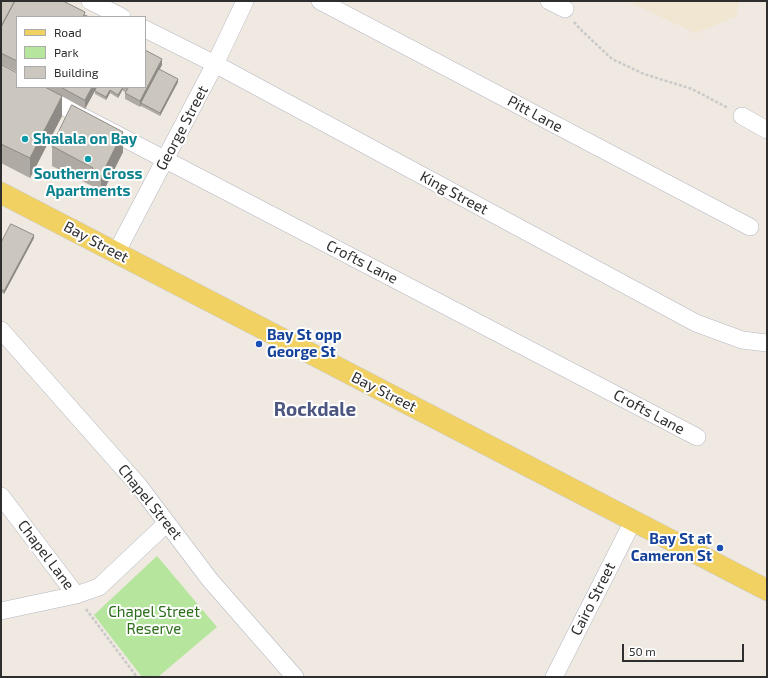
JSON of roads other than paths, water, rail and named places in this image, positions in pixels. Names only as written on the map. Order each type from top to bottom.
[{"type":"main road","name":"Bay Street","points":[[1,192],[767,590]]},
{"type":"street","points":[[90,1],[120,16]]},
{"type":"street","name":"George Street","points":[[116,253],[215,64],[245,1]]},
{"type":"street","name":"Pitt Lane","points":[[320,1],[750,227]]},
{"type":"street","points":[[549,1],[565,9]]},
{"type":"street","name":"King Street","points":[[146,30],[215,64],[696,324],[742,340],[767,343]]},
{"type":"street","name":"Crofts Lane","points":[[28,88],[697,437]]},
{"type":"street","points":[[742,116],[767,130]]},
{"type":"street","name":"Chapel Street","points":[[1,330],[139,486],[210,580],[295,677]]},
{"type":"street","name":"Chapel Lane","points":[[1,496],[76,595]]},
{"type":"street","name":"Cairo Street","points":[[554,677],[633,521]]},
{"type":"street","points":[[1,610],[76,595],[100,587],[168,523]]},
{"type":"place","name":"Shalala on Bay","points":[[25,139]]},
{"type":"place","name":"Southern Cross Apartments","points":[[88,159]]},
{"type":"place","name":"Bay St opp George St","points":[[259,344]]},
{"type":"place","name":"Bay St at Cameron St","points":[[720,548]]},
{"type":"district","name":"Rockdale","points":[[315,410]]},
{"type":"park label","name":"Chapel Street Reserve","points":[[154,620]]}]
